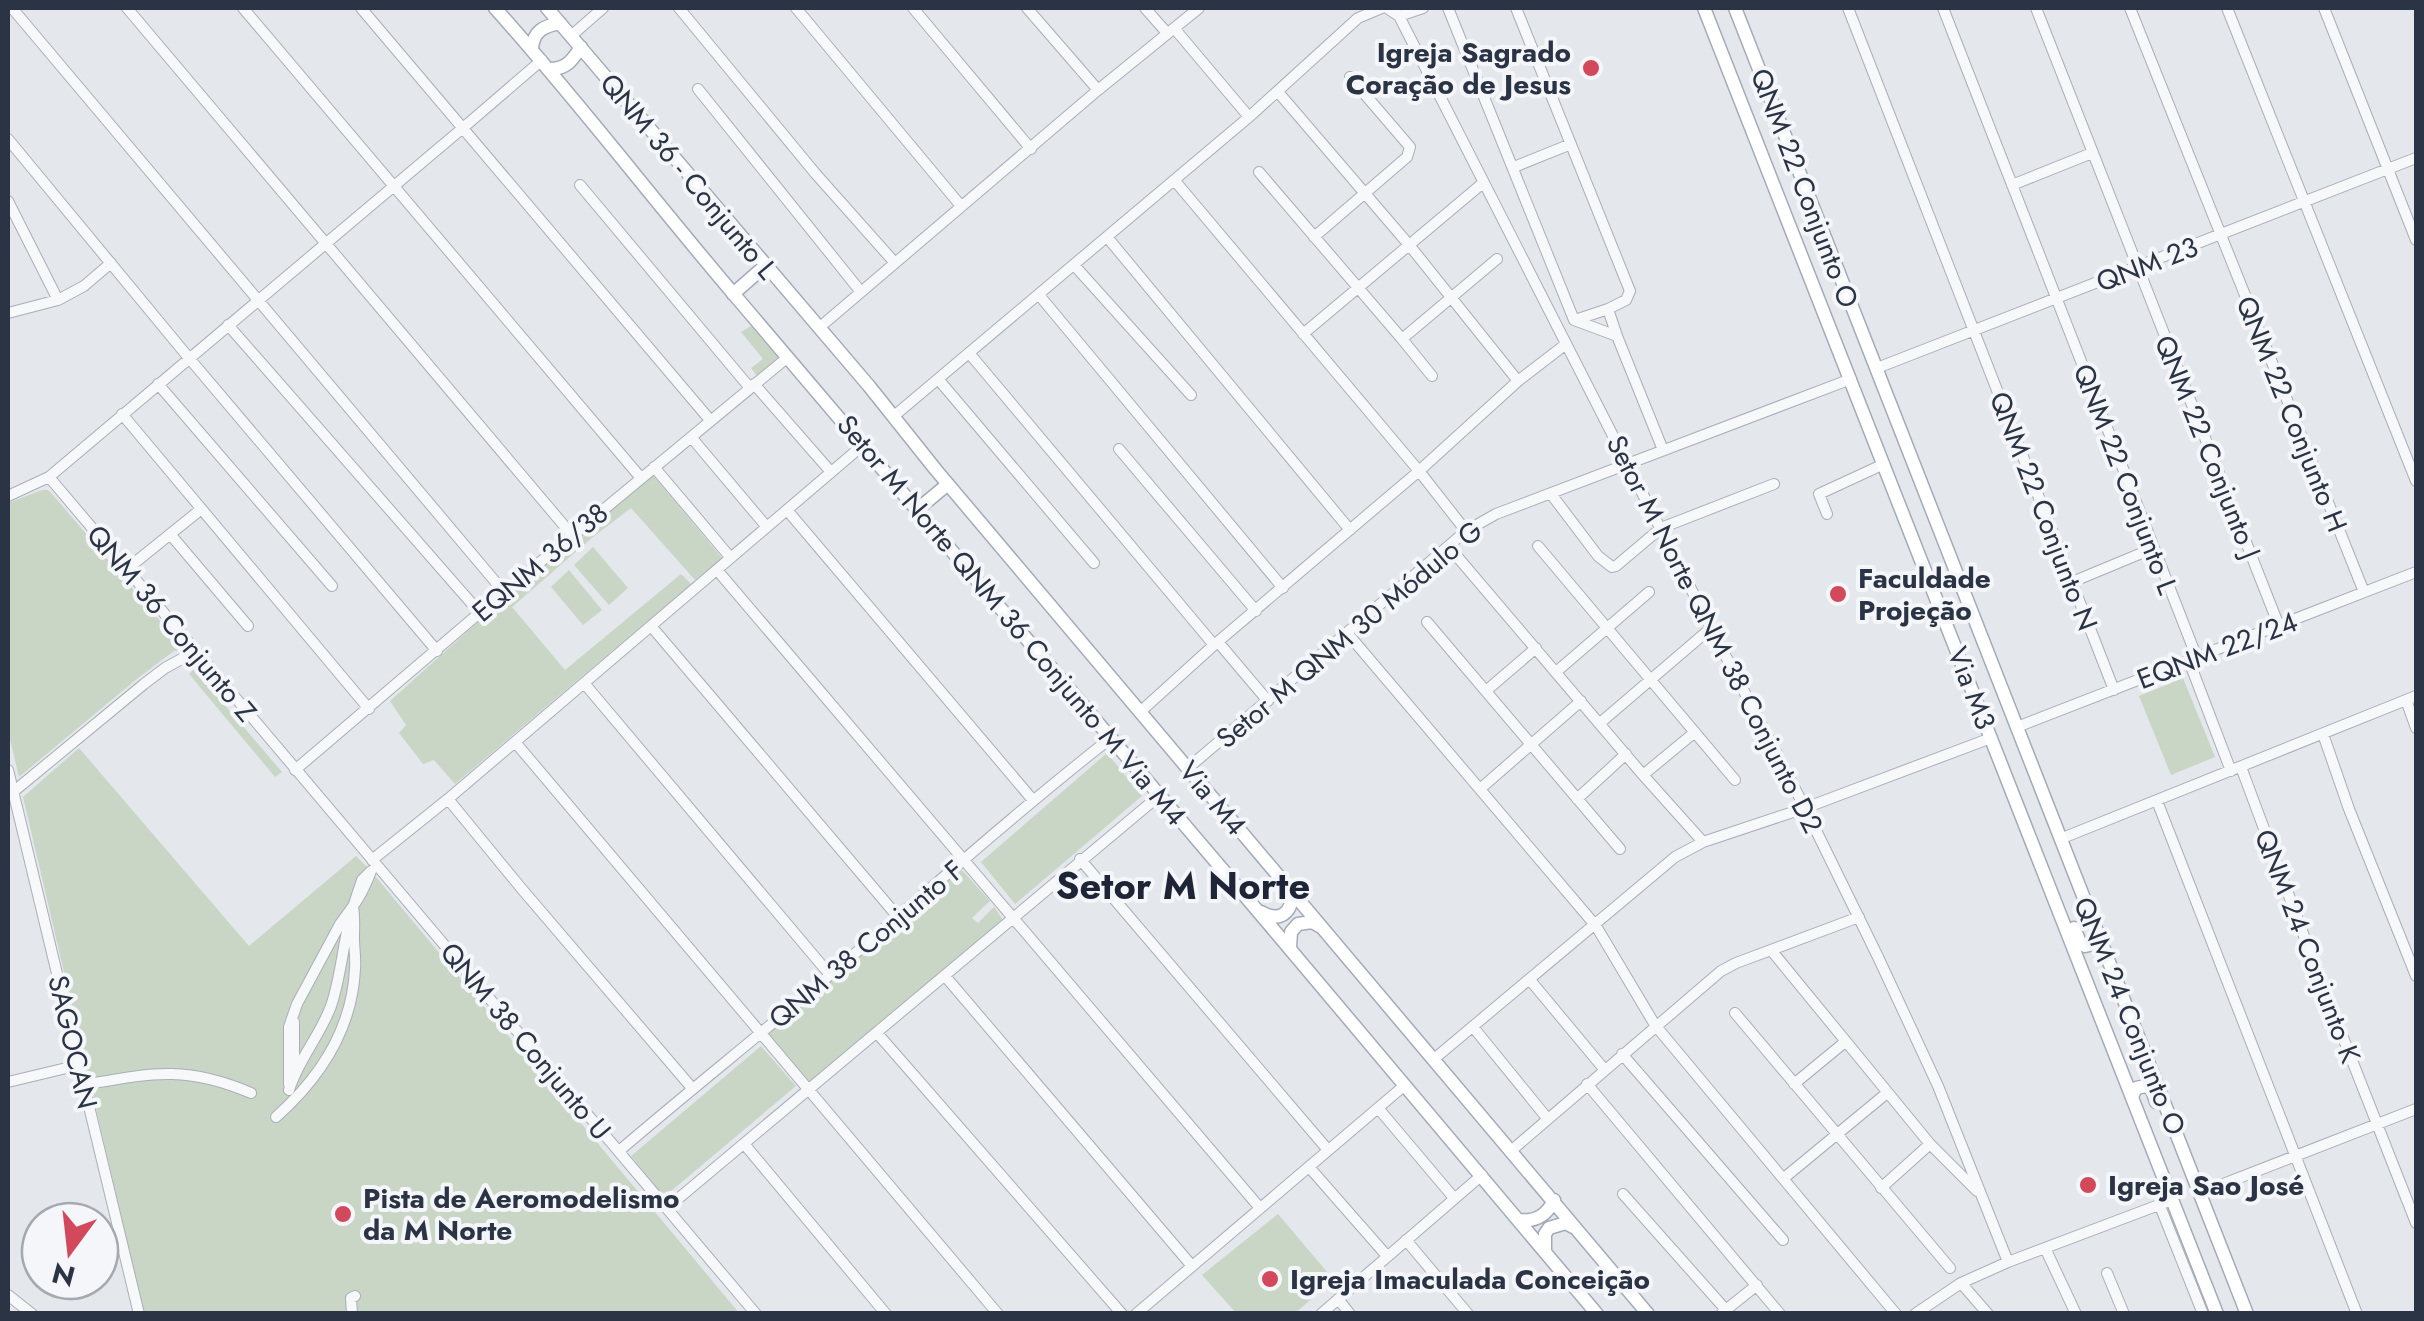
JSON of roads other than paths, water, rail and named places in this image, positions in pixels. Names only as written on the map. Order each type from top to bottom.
[{"type":"main road","name":"Setor M Norte QNM 36 Conjunto M Via M4","points":[[495,8],[1524,1226]]},
{"type":"main road","name":"QNM 36 - Conjunto L","points":[[547,8],[820,327]]},
{"type":"main road","name":"Via M3","points":[[1704,8],[2132,1098],[2166,1203],[2183,1225],[2218,1314]]},
{"type":"main road","name":"QNM 22 Conjunto O","points":[[1741,9],[1775,112],[2016,724]]},
{"type":"main road","points":[[560,23],[541,29],[533,42],[541,59],[559,69],[568,65],[576,42]]},
{"type":"main road","points":[[1723,53],[1740,78],[1757,122],[1769,124],[1775,112]]},
{"type":"main road","points":[[1809,274],[1816,262],[1828,264],[1867,346]]},
{"type":"main road","points":[[733,294],[765,266]]},
{"type":"main road","name":"Via M4","points":[[820,327],[1648,1314]]},
{"type":"main road","points":[[1862,407],[1901,486],[1910,490],[1919,477]]},
{"type":"main road","points":[[918,509],[948,484]]},
{"type":"main road","points":[[1952,637],[1960,628],[1971,631],[1989,676],[2016,724]]},
{"type":"main road","name":"Via M3","points":[[2016,724],[2060,839]]},
{"type":"main road","name":"QNM 24 Conjunto O","points":[[2060,839],[2247,1314]]},
{"type":"main road","points":[[2041,864],[2060,894],[2080,942],[2091,946],[2098,934]]},
{"type":"main road","points":[[1258,911],[1275,918],[1282,916],[1289,911],[1293,894]]},
{"type":"main road","points":[[1290,947],[1291,932],[1298,924],[1312,922],[1323,928]]},
{"type":"main road","points":[[2132,1098],[2139,1086],[2152,1090],[2166,1129],[2187,1161]]},
{"type":"main road","points":[[1554,1200],[1545,1214],[1524,1226],[1597,1314]]},
{"type":"main road","points":[[1546,1250],[1544,1234],[1548,1228],[1566,1223],[1576,1228]]},
{"type":"main road","points":[[2183,1225],[2203,1259],[2220,1308],[2234,1305],[2240,1296]]},
{"type":"street","points":[[9,8],[504,592]]},
{"type":"street","points":[[127,8],[572,535]]},
{"type":"street","points":[[243,8],[641,478]]},
{"type":"street","points":[[362,8],[710,420]]},
{"type":"street","points":[[576,42],[603,8]]},
{"type":"street","points":[[678,8],[895,263]]},
{"type":"street","points":[[796,8],[962,206]]},
{"type":"street","points":[[914,8],[1031,148]]},
{"type":"street","points":[[1027,8],[1098,90]]},
{"type":"street","points":[[1145,8],[1249,117]]},
{"type":"street","points":[[820,327],[1199,8]]},
{"type":"street","points":[[894,416],[1278,92],[1356,13],[1384,8],[1400,16],[1423,8]]},
{"type":"street","points":[[1448,8],[1574,320],[1617,336]]},
{"type":"street","points":[[1516,8],[1630,291],[1626,300],[1574,320]]},
{"type":"street","name":"QNM 22 Conjunto N","points":[[1848,8],[2114,690]]},
{"type":"street","name":"QNM 22 Conjunto L","points":[[1943,8],[2236,769]]},
{"type":"street","name":"QNM 22 Conjunto J","points":[[2036,8],[2280,626]]},
{"type":"street","name":"QNM 22 Conjunto H","points":[[2130,8],[2364,592]]},
{"type":"street","points":[[2226,8],[2304,203],[2411,451],[2416,481]]},
{"type":"street","points":[[2324,8],[2416,240]]},
{"type":"street","name":"Setor M Norte QNM 38 Conjunto D2","points":[[1400,16],[1859,918],[1938,1086],[2008,1262]]},
{"type":"street","points":[[8,494],[48,477],[541,59]]},
{"type":"street","points":[[1314,237],[1411,151],[1350,77]]},
{"type":"street","points":[[698,89],[861,292]]},
{"type":"street","points":[[1278,92],[1452,296],[1518,381]]},
{"type":"street","points":[[8,139],[437,651]]},
{"type":"street","points":[[1514,167],[1571,144]]},
{"type":"street","points":[[2012,185],[2092,152]]},
{"type":"street","name":"QNM 23","points":[[1877,368],[2416,158]]},
{"type":"street","points":[[1259,172],[1432,376]]},
{"type":"street","points":[[1174,181],[1466,531]]},
{"type":"street","points":[[1302,334],[1484,183]]},
{"type":"street","points":[[580,185],[831,472]]},
{"type":"street","points":[[8,201],[58,300]]},
{"type":"street","points":[[1107,238],[1350,530]]},
{"type":"street","points":[[1402,339],[1496,259]]},
{"type":"street","points":[[8,313],[58,300],[84,286],[111,263]]},
{"type":"street","points":[[1074,265],[1190,396]]},
{"type":"street","points":[[1039,295],[1283,588]]},
{"type":"street","points":[[1608,309],[1662,450]]},
{"type":"street","points":[[228,325],[480,613]]},
{"type":"street","points":[[1140,712],[1518,381],[1566,344]]},
{"type":"street","points":[[969,353],[1268,702]]},
{"type":"street","name":"EQNM 36/38","points":[[296,770],[788,357]]},
{"type":"street","name":"Setor M QNM 30 Módulo G","points":[[1188,768],[1466,531],[1496,514],[1851,379]]},
{"type":"street","points":[[938,380],[1094,563]]},
{"type":"street","points":[[158,384],[332,586]]},
{"type":"street","points":[[122,414],[369,709]]},
{"type":"street","points":[[691,437],[766,526]]},
{"type":"street","points":[[372,860],[862,444]]},
{"type":"street","points":[[1118,449],[1256,611]]},
{"type":"street","points":[[1827,514],[1819,494],[1884,464]]},
{"type":"street","points":[[654,467],[730,557]]},
{"type":"street","name":"QNM 36 Conjunto Z","points":[[48,477],[296,770]]},
{"type":"street","points":[[1551,494],[1598,556],[1612,568],[1661,528],[1774,484]]},
{"type":"street","points":[[127,569],[200,510]]},
{"type":"street","points":[[787,510],[1032,800]]},
{"type":"street","points":[[170,534],[248,626]]},
{"type":"street","points":[[1538,546],[1735,780]]},
{"type":"street","points":[[1448,547],[1703,842]]},
{"type":"street","points":[[2072,582],[2154,548]]},
{"type":"street","points":[[717,570],[1260,1208]]},
{"type":"street","name":"EQNM 22/24","points":[[2016,724],[2114,690],[2416,572]]},
{"type":"street","points":[[1556,672],[1648,592]]},
{"type":"street","points":[[1428,622],[1620,849]]},
{"type":"street","points":[[651,626],[898,917]]},
{"type":"street","points":[[1600,723],[1710,628]]},
{"type":"street","points":[[1348,634],[1596,926],[1655,1025],[1896,1314]]},
{"type":"street","points":[[1487,690],[1536,648]]},
{"type":"street","points":[[13,792],[164,668],[196,650]]},
{"type":"street","points":[[584,683],[830,975]]},
{"type":"street","points":[[2060,839],[2411,698],[2416,728]]},
{"type":"street","points":[[1480,789],[1581,701]]},
{"type":"street","points":[[1643,775],[1694,732]]},
{"type":"street","points":[[2323,734],[2416,976]]},
{"type":"street","name":"QNM 38 Conjunto F","points":[[620,1151],[1032,800],[1112,737]]},
{"type":"street","points":[[1434,1059],[1596,926],[1667,862],[1703,842],[1991,738]]},
{"type":"street","points":[[515,742],[998,1314]]},
{"type":"street","points":[[1576,799],[1626,754]]},
{"type":"street","name":"QNM 24 Conjunto K","points":[[2236,769],[2416,1223]]},
{"type":"street","name":"SAGOCAN","points":[[8,770],[139,1314]]},
{"type":"street","name":"QNM 38 Conjunto U","points":[[296,770],[756,1314]]},
{"type":"street","points":[[667,1208],[1160,795]]},
{"type":"street","points":[[448,799],[692,1088]]},
{"type":"street","points":[[2157,800],[2356,1314]]},
{"type":"street","points":[[1080,860],[1328,1150]]},
{"type":"street","points":[[289,1090],[288,1039],[292,1016],[324,952],[353,907]]},
{"type":"street","points":[[293,1076],[330,1010],[353,907]]},
{"type":"street","points":[[292,1016],[296,1046],[293,1076],[276,1117],[318,1075],[344,1023],[356,968],[353,907]]},
{"type":"street","points":[[1512,1150],[1722,970],[1859,918]]},
{"type":"street","points":[[1771,950],[1930,1144],[1981,1196]]},
{"type":"street","points":[[946,976],[1192,1266]]},
{"type":"street","points":[[1530,980],[1604,1069]]},
{"type":"street","points":[[1734,1013],[1950,1268]]},
{"type":"street","points":[[1473,1028],[1548,1118]]},
{"type":"street","points":[[877,1033],[1122,1314]]},
{"type":"street","points":[[1794,1084],[1845,1042]]},
{"type":"street","points":[[1622,1054],[1783,1240]]},
{"type":"street","points":[[8,1082],[79,1066]]},
{"type":"street","points":[[84,1085],[185,1073],[251,1093]]},
{"type":"street","points":[[1136,1314],[1405,1084]]},
{"type":"street","points":[[1588,1084],[1780,1314]]},
{"type":"street","points":[[1784,1178],[1887,1093]]},
{"type":"street","points":[[1378,1108],[1454,1198]]},
{"type":"street","points":[[2200,1194],[2416,1109]]},
{"type":"street","points":[[1881,1188],[1930,1144]]},
{"type":"street","points":[[745,1145],[886,1314]]},
{"type":"street","points":[[1310,1167],[1387,1256]]},
{"type":"street","points":[[1321,1314],[1482,1175]]},
{"type":"street","points":[[1622,1194],[1724,1311],[1757,1285]]},
{"type":"street","points":[[1914,1314],[1961,1283],[2008,1262],[2166,1203],[2203,1314]]},
{"type":"street","points":[[1406,1240],[1468,1314]]},
{"type":"street","points":[[2045,1248],[2076,1314]]},
{"type":"street","points":[[2107,1273],[2124,1314]]},
{"type":"street","points":[[1961,1283],[1988,1314]]},
{"type":"street","points":[[8,1295],[32,1314]]},
{"type":"street","points":[[352,1314],[351,1298],[355,1296]]},
{"type":"street","points":[[1338,1299],[1350,1314]]},
{"type":"place","name":"Igreja Sagrado Coração de Jesus","points":[[1591,68]]},
{"type":"place","name":"Faculdade Projeção","points":[[1838,594]]},
{"type":"place","name":"Igreja Sao José","points":[[2088,1185]]},
{"type":"place","name":"Pista de Aeromodelismo da M Norte","points":[[343,1214]]},
{"type":"place","name":"Igreja Imaculada Conceição","points":[[1270,1279]]},
{"type":"district","name":"Setor M Norte","points":[[1183,886]]}]
